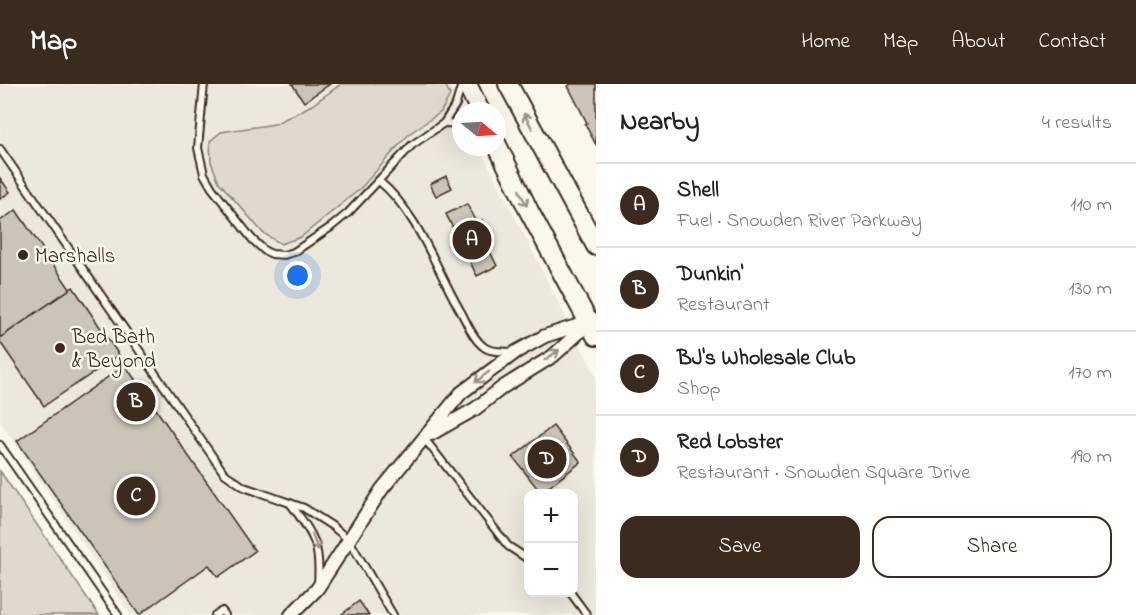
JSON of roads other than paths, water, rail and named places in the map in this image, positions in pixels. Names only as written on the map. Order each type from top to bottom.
[{"type":"main road","points":[[467,84],[476,102]]},
{"type":"main road","points":[[510,87],[596,246]]},
{"type":"main road","points":[[502,156],[529,211],[594,326]]},
{"type":"street","points":[[291,615],[317,589],[382,489],[461,393],[516,352],[545,336],[594,326]]},
{"type":"street","points":[[423,438],[475,409],[503,387],[553,356],[594,326]]},
{"type":"lane","points":[[204,84],[198,148],[204,174],[212,188],[252,239],[265,251],[284,255],[294,252],[348,213],[412,145],[444,123],[456,104],[462,84]]},
{"type":"lane","points":[[444,123],[452,123]]},
{"type":"lane","points":[[0,149],[213,459],[232,480],[319,517],[349,540],[393,615]]},
{"type":"lane","points":[[379,181],[394,193],[406,209],[478,342],[492,350],[516,352]]},
{"type":"lane","points":[[423,438],[508,546],[524,556]]},
{"type":"lane","points":[[0,445],[118,615]]},
{"type":"lane","points":[[290,503],[314,536],[318,548],[320,561],[317,589]]},
{"type":"lane","points":[[573,597],[586,615]]},
{"type":"lane","points":[[215,615],[222,611],[225,615]]},
{"type":"place","name":"Shell","points":[[472,240]]},
{"type":"place","name":"Marshalls","points":[[23,255]]},
{"type":"place","name":"Bed Bath & Beyond","points":[[60,348]]},
{"type":"place","name":"Dunkin'","points":[[136,402]]},
{"type":"place","name":"Red Lobster","points":[[547,459]]},
{"type":"place","name":"BJ's Wholesale Club","points":[[136,496]]}]
